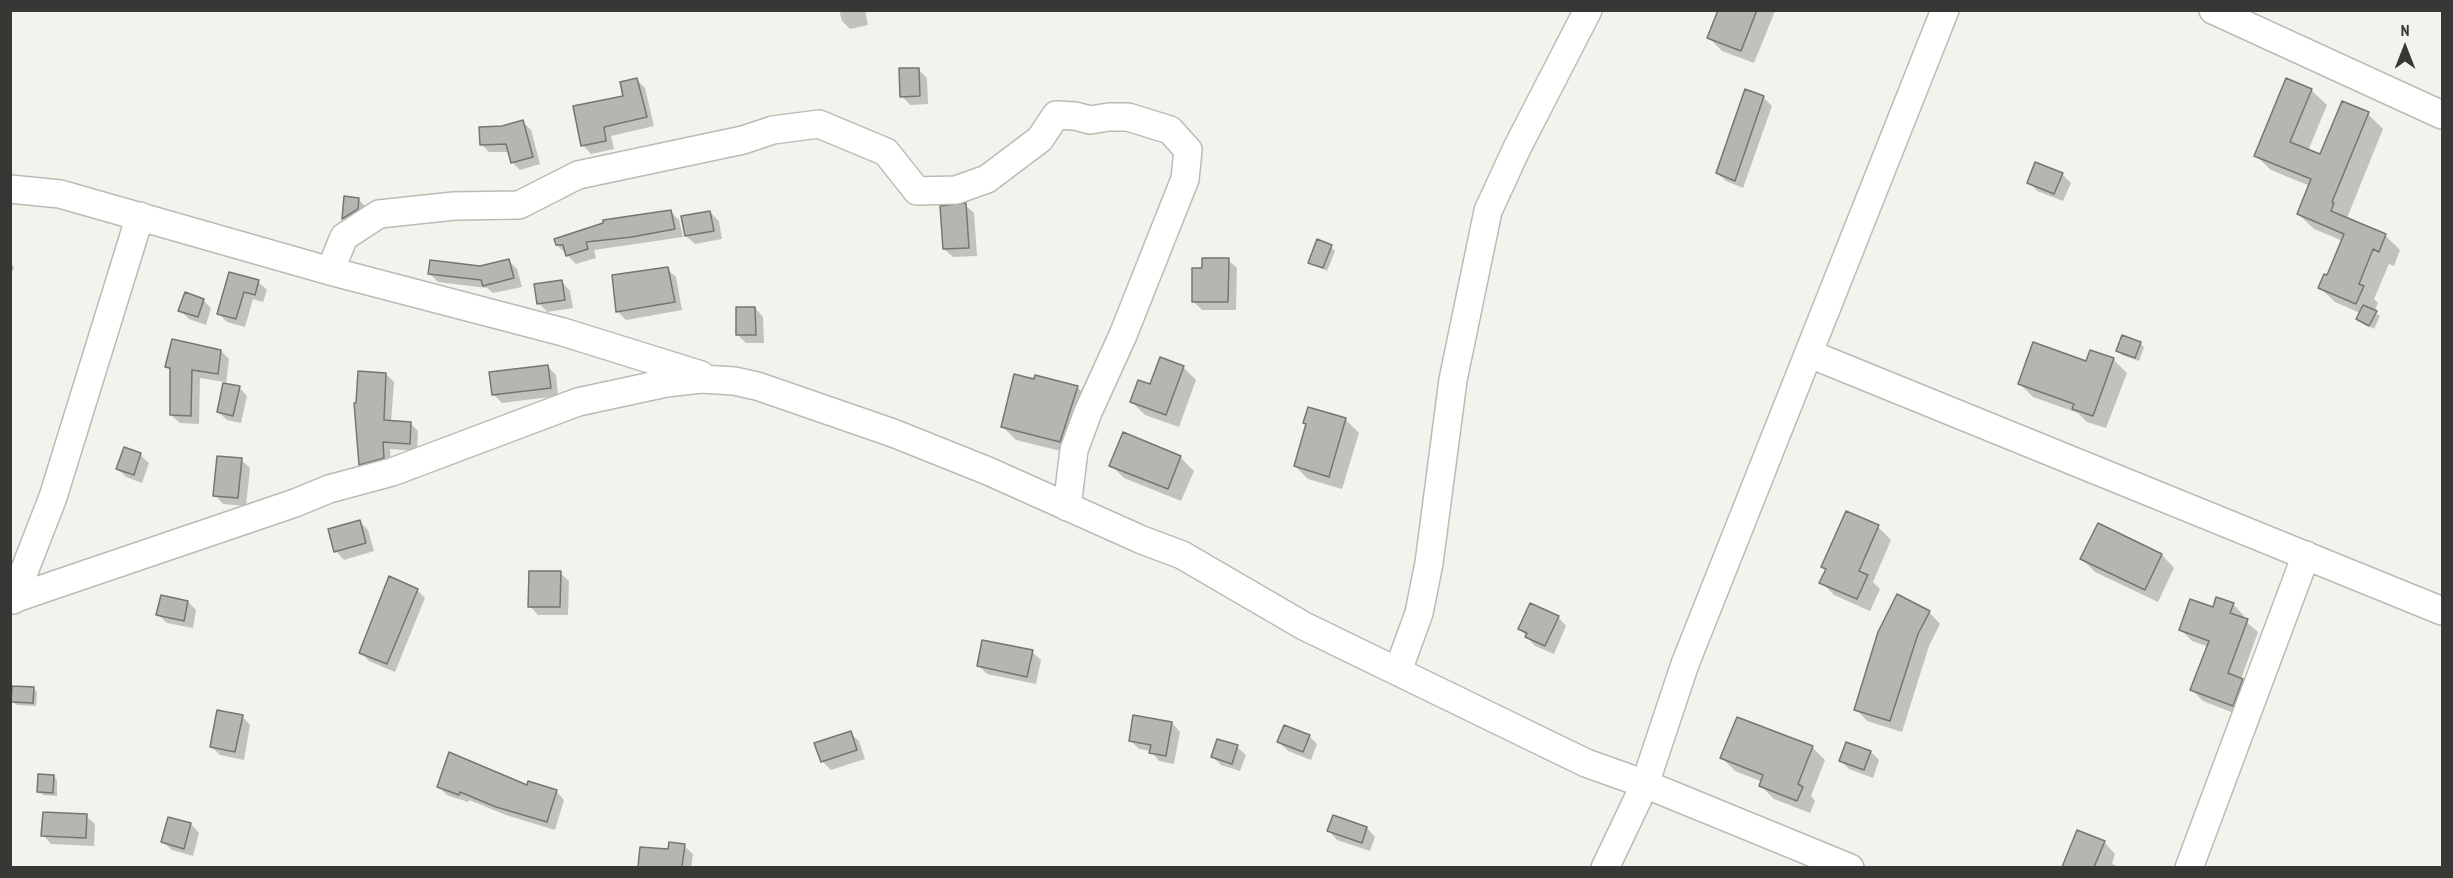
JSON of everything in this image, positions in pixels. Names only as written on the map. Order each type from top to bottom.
[{"type":"street","points":[[1398,671],[1419,613],[1427,573],[1453,380],[1488,211],[1517,148],[1588,10]]},
{"type":"street","points":[[1605,867],[1645,784],[1685,664],[1945,10]]},
{"type":"street","points":[[2213,10],[2442,115]]},
{"type":"street","points":[[330,271],[344,237],[379,214],[454,206],[519,205],[578,175],[743,140],[773,130],[819,124],[886,152],[917,191],[957,190],[987,178],[1040,139],[1056,115],[1090,120],[1128,117],[1170,130],[1188,150],[1185,178],[1123,335],[1088,412],[1074,450],[1067,507]]},
{"type":"street","points":[[10,189],[60,194],[330,271],[563,332],[717,380]]},
{"type":"street","points":[[12,600],[53,496],[140,216]]},
{"type":"street","points":[[1810,354],[2442,611]]},
{"type":"street","points":[[12,600],[295,503],[329,489],[392,472],[578,402],[666,383],[734,381],[757,386],[893,433],[988,471],[1197,562],[1304,626],[1586,763],[1645,784],[1850,867]]},
{"type":"street","points":[[2189,867],[2306,555]]},
{"type":"building","points":[[1718,10],[1757,10],[1741,51],[1707,38]]},
{"type":"building","points":[[899,68],[919,68],[920,96],[900,97]]},
{"type":"building","points":[[637,78],[647,117],[604,127],[606,141],[581,146],[573,106],[623,96],[620,82]]},
{"type":"building","points":[[2286,78],[2312,89],[2290,142],[2320,154],[2342,101],[2369,112],[2332,202],[2334,203],[2331,211],[2386,234],[2379,252],[2373,249],[2359,284],[2364,286],[2356,304],[2318,288],[2324,274],[2327,275],[2344,234],[2297,214],[2311,179],[2254,156]]},
{"type":"building","points":[[1745,89],[1764,96],[1735,181],[1716,173]]},
{"type":"building","points":[[523,120],[533,157],[511,163],[506,144],[480,145],[479,127],[502,126]]},
{"type":"building","points":[[2035,162],[2063,173],[2054,194],[2027,183]]},
{"type":"building","points":[[344,196],[359,198],[358,209],[342,219]]},
{"type":"building","points":[[966,203],[969,248],[943,249],[940,206]]},
{"type":"building","points":[[671,210],[675,229],[586,242],[588,249],[566,256],[563,245],[556,245],[554,239],[603,223],[603,220]]},
{"type":"building","points":[[710,211],[714,231],[685,236],[681,216]]},
{"type":"building","points":[[1317,239],[1332,245],[1323,268],[1308,263]]},
{"type":"building","points":[[1202,258],[1229,258],[1228,302],[1192,302],[1192,268],[1202,268]]},
{"type":"building","points":[[509,259],[514,278],[483,286],[481,280],[428,274],[430,260],[480,266]]},
{"type":"building","points":[[668,267],[675,302],[616,312],[612,275]]},
{"type":"building","points":[[229,272],[259,280],[255,295],[244,292],[236,319],[217,314]]},
{"type":"building","points":[[562,280],[565,300],[537,304],[534,284]]},
{"type":"building","points":[[185,292],[204,299],[198,317],[178,311]]},
{"type":"building","points":[[2363,305],[2377,311],[2369,326],[2356,319]]},
{"type":"building","points":[[736,307],[755,307],[756,335],[736,335]]},
{"type":"building","points":[[2122,335],[2141,342],[2135,358],[2116,351]]},
{"type":"building","points":[[172,339],[221,350],[218,374],[192,370],[191,416],[170,415],[170,368],[165,367]]},
{"type":"building","points":[[2033,342],[2086,361],[2090,350],[2114,358],[2093,416],[2072,409],[2074,404],[2018,384]]},
{"type":"building","points":[[1160,357],[1184,366],[1166,415],[1130,402],[1138,380],[1150,384]]},
{"type":"building","points":[[548,365],[551,388],[492,395],[489,372]]},
{"type":"building","points":[[358,371],[386,373],[384,420],[411,422],[410,444],[383,442],[384,458],[359,465],[354,403],[356,403]]},
{"type":"building","points":[[1014,374],[1034,379],[1035,375],[1078,386],[1060,442],[1001,427]]},
{"type":"building","points":[[223,383],[240,386],[233,416],[217,412]]},
{"type":"building","points":[[1308,407],[1346,418],[1329,477],[1294,466],[1306,424],[1303,423]]},
{"type":"building","points":[[1123,432],[1181,456],[1168,489],[1109,466]]},
{"type":"building","points":[[124,447],[141,453],[134,475],[116,469]]},
{"type":"building","points":[[217,456],[242,458],[238,498],[213,496]]},
{"type":"building","points":[[1846,511],[1879,525],[1859,571],[1868,575],[1857,599],[1819,583],[1826,569],[1821,567]]},
{"type":"building","points":[[360,520],[366,543],[334,552],[328,529]]},
{"type":"building","points":[[2098,523],[2162,554],[2145,590],[2080,559]]},
{"type":"building","points":[[529,571],[561,571],[560,607],[528,607]]},
{"type":"building","points":[[389,576],[418,589],[387,664],[359,653]]},
{"type":"building","points":[[1897,594],[1930,611],[1918,634],[1890,721],[1854,710],[1878,632]]},
{"type":"building","points":[[161,595],[188,601],[184,621],[156,615]]},
{"type":"building","points":[[2216,597],[2234,603],[2230,613],[2248,619],[2228,673],[2243,679],[2233,706],[2190,690],[2209,641],[2179,630],[2190,599],[2213,607]]},
{"type":"building","points":[[1530,603],[1559,616],[1545,646],[1525,637],[1527,633],[1518,629]]},
{"type":"building","points":[[982,640],[1033,650],[1027,677],[977,666]]},
{"type":"building","points":[[12,686],[34,687],[33,703],[11,702]]},
{"type":"building","points":[[217,710],[243,715],[235,752],[210,747]]},
{"type":"building","points":[[1133,715],[1172,722],[1166,756],[1149,753],[1151,745],[1129,741]]},
{"type":"building","points":[[1737,717],[1813,746],[1798,784],[1803,787],[1797,801],[1759,786],[1763,775],[1720,758]]},
{"type":"building","points":[[1284,725],[1310,735],[1303,752],[1277,742]]},
{"type":"building","points":[[851,731],[857,750],[821,762],[814,743]]},
{"type":"building","points":[[1217,739],[1238,745],[1232,764],[1211,757]]},
{"type":"building","points":[[1846,742],[1871,751],[1864,770],[1839,761]]},
{"type":"building","points":[[449,752],[527,785],[528,781],[557,790],[547,822],[496,807],[460,792],[459,795],[437,787]]},
{"type":"building","points":[[38,774],[54,775],[53,793],[37,792]]},
{"type":"building","points":[[43,812],[87,814],[86,838],[41,836]]},
{"type":"building","points":[[1333,815],[1367,827],[1362,843],[1327,831]]},
{"type":"building","points":[[168,817],[191,823],[184,849],[161,842]]},
{"type":"building","points":[[2077,830],[2105,841],[2094,867],[2062,867]]},
{"type":"building","points":[[669,842],[685,844],[682,867],[638,867],[640,847],[668,849]]}]
